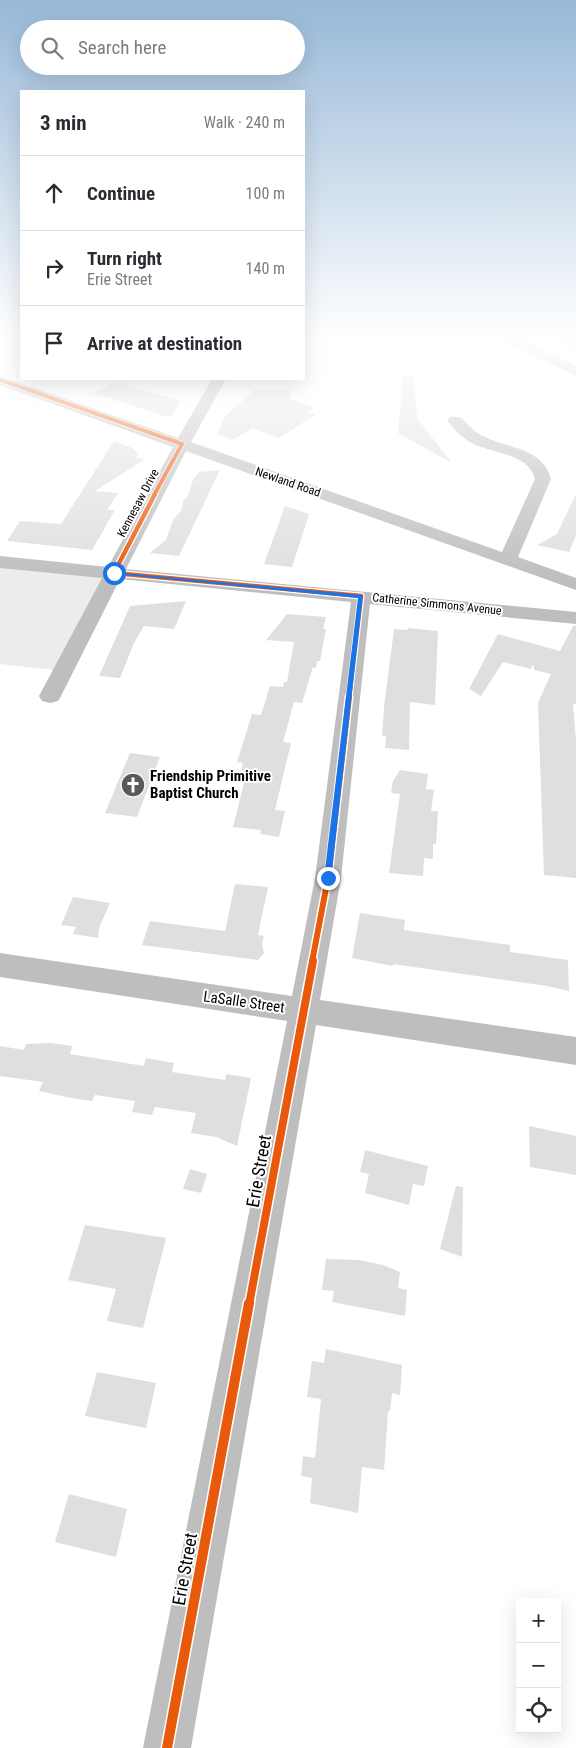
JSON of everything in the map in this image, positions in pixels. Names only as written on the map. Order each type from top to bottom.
[{"type":"street","name":"Newland Road","points":[[104,419],[182,444],[576,584]]},
{"type":"street","name":"Kennesaw Drive","points":[[50,696],[158,488],[196,419]]},
{"type":"street","points":[[455,420],[478,440],[532,461],[543,475],[543,479],[508,559]]},
{"type":"street","name":"Catherine Simmons Avenue","points":[[0,562],[576,618]]},
{"type":"street","name":"Erie Street","points":[[168,1748],[328,878],[361,596]]},
{"type":"street","name":"LaSalle Street","points":[[0,965],[576,1052]]},
{"type":"shaded area","points":[[0,566],[103,576],[54,670],[0,664]]},
{"type":"building","points":[[224,419],[309,419],[279,438],[253,428],[232,440],[217,434]]},
{"type":"building","points":[[399,419],[417,419],[452,463],[398,433]]},
{"type":"building","points":[[114,441],[132,448],[138,454],[136,458],[145,459],[95,491],[118,493],[107,510],[115,510],[92,550],[7,541],[20,521],[61,524]]},
{"type":"building","points":[[220,470],[179,556],[150,553],[166,540],[173,520],[181,511],[183,501],[199,472]]},
{"type":"building","points":[[576,494],[576,536],[569,552],[537,545],[557,534]]},
{"type":"building","points":[[285,506],[309,514],[292,567],[264,564]]},
{"type":"building","points":[[186,601],[174,629],[144,626],[134,643],[120,678],[99,676],[130,606]]},
{"type":"building","points":[[287,614],[326,617],[323,629],[326,629],[320,661],[317,661],[316,668],[313,667],[302,703],[294,702],[283,742],[291,743],[275,810],[285,811],[279,837],[260,834],[261,830],[233,827],[244,783],[238,782],[243,763],[237,762],[252,714],[261,715],[270,686],[283,687],[284,682],[287,682],[294,642],[266,640]]},
{"type":"building","points":[[573,626],[576,626],[576,704],[573,704],[576,740],[576,878],[544,875],[538,703],[551,674],[534,670],[532,665],[531,669],[503,662],[481,696],[469,689],[498,634],[560,651]]},
{"type":"building","points":[[408,628],[438,631],[435,705],[410,702],[409,750],[385,748],[386,736],[382,736],[384,707],[394,629],[408,630]]},
{"type":"building","name":"Friendship Primitive Baptist Church","points":[[130,753],[160,757],[137,817],[105,813]]},
{"type":"building","points":[[400,770],[428,774],[426,789],[434,790],[431,811],[438,811],[436,844],[433,844],[433,859],[424,858],[423,876],[389,873],[400,794],[391,793],[393,781]]},
{"type":"building","points":[[235,884],[268,887],[258,935],[264,936],[262,944],[264,953],[258,960],[142,945],[150,921],[225,931]]},
{"type":"building","points":[[73,897],[110,903],[99,928],[98,938],[73,934],[76,927],[61,925]]},
{"type":"building","points":[[360,913],[405,920],[404,930],[510,945],[510,952],[568,960],[569,991],[547,986],[393,964],[393,966],[352,958]]},
{"type":"building","points":[[51,1043],[72,1046],[70,1054],[144,1066],[146,1058],[174,1063],[172,1072],[225,1080],[226,1074],[251,1078],[237,1146],[216,1137],[191,1133],[196,1113],[155,1107],[152,1115],[132,1112],[135,1101],[95,1095],[92,1101],[71,1098],[39,1091],[43,1082],[0,1076],[0,1046],[24,1050],[26,1044]]},
{"type":"building","points":[[529,1126],[576,1136],[576,1175],[530,1167]]},
{"type":"building","points":[[365,1150],[428,1166],[424,1186],[413,1184],[409,1205],[365,1193],[369,1174],[360,1172]]},
{"type":"building","points":[[190,1169],[207,1174],[201,1193],[183,1189]]},
{"type":"building","points":[[456,1186],[463,1187],[462,1257],[440,1249]]},
{"type":"building","points":[[85,1225],[166,1238],[143,1328],[107,1321],[116,1289],[68,1280]]},
{"type":"building","points":[[326,1259],[359,1260],[383,1265],[400,1272],[398,1288],[407,1290],[405,1316],[332,1302],[334,1291],[322,1290]]},
{"type":"building","points":[[326,1349],[402,1365],[400,1395],[392,1393],[390,1411],[388,1411],[384,1470],[362,1467],[358,1513],[310,1503],[312,1478],[301,1476],[303,1456],[315,1458],[321,1399],[307,1397],[312,1361],[324,1363]]},
{"type":"building","points":[[97,1372],[156,1383],[146,1428],[85,1416]]},
{"type":"building","points":[[69,1494],[127,1509],[116,1557],[55,1542]]},
{"type":"cycle path","points":[[110,419],[182,444],[114,573],[361,596],[328,878],[167,1748]]},
{"type":"place","name":"Friendship Primitive Baptist Church","points":[[133,785]]},
{"type":"route","points":[[114,573],[361,596],[328,878]]}]
